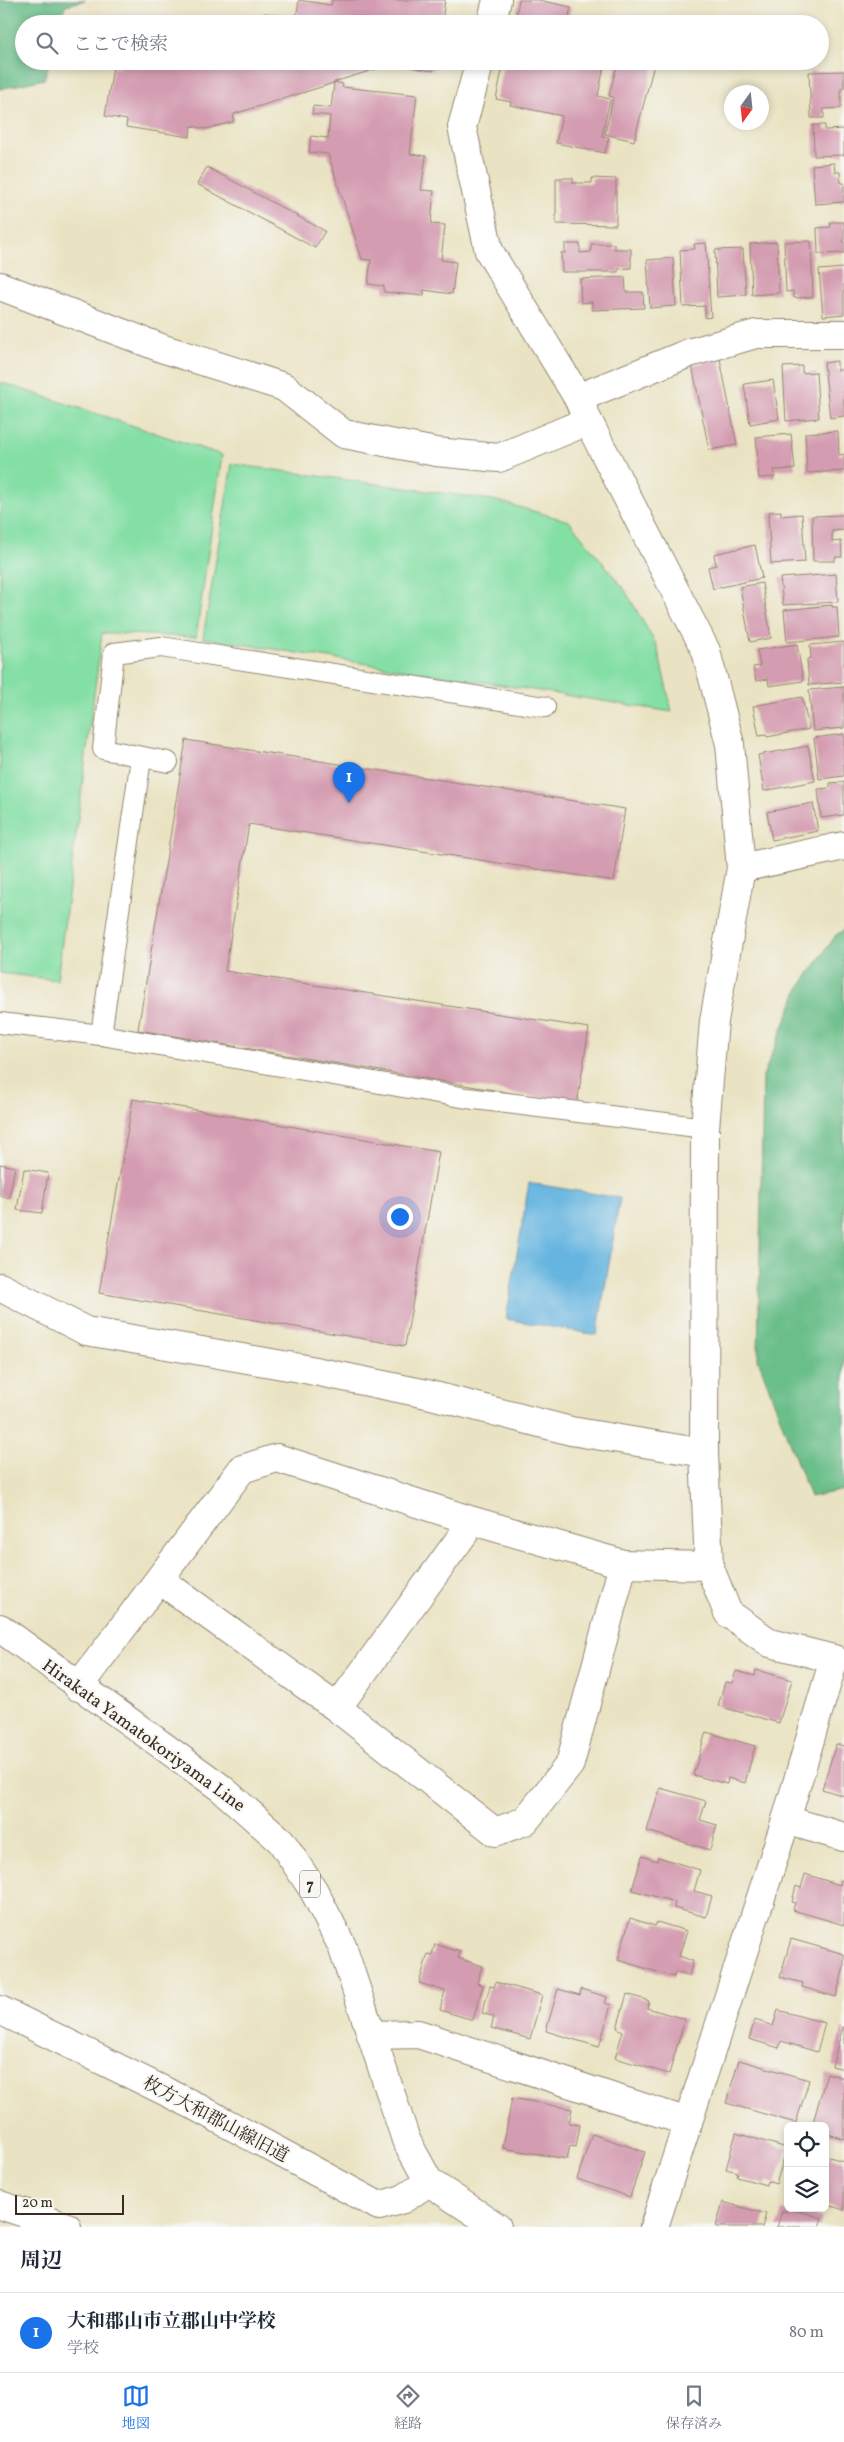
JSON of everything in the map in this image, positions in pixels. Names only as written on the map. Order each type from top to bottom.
[{"type":"street","points":[[493,15],[497,0]]},
{"type":"street","points":[[478,70],[462,127],[489,251],[583,409],[706,652],[730,744],[741,868],[714,1021],[705,1128],[704,1453],[709,1566],[728,1613],[770,1643],[834,1658],[786,1820],[654,2227]]},
{"type":"street","points":[[0,286],[164,349],[284,387],[344,434],[436,452],[499,458],[583,409],[688,353],[756,334],[844,334]]},
{"type":"street","points":[[741,868],[844,846]]},
{"type":"street","points":[[0,1286],[86,1331],[300,1368],[428,1394],[571,1431],[704,1453]]},
{"type":"street","points":[[78,1687],[242,1469],[277,1458],[473,1521],[623,1564],[709,1566]]},
{"type":"street","points":[[337,1708],[473,1521]]},
{"type":"street","points":[[160,1580],[337,1708],[495,1832],[525,1821],[570,1764],[623,1564]]},
{"type":"street","name":"Hirakata Yamatokoriyama Line","points":[[0,1628],[78,1687],[221,1788],[281,1841],[314,1891],[342,1946],[406,2140],[430,2182],[497,2227]]},
{"type":"street","points":[[786,1820],[844,1837]]},
{"type":"street","name":"枚方大和郡山線旧道","points":[[0,2010],[193,2104],[379,2206],[403,2199],[430,2182]]},
{"type":"street","points":[[371,2035],[418,2034],[688,2122]]},
{"type":"street","points":[[0,2205],[66,2227]]},
{"type":"lane","points":[[168,762],[103,749],[114,653],[161,647],[545,706]]},
{"type":"lane","points":[[102,1035],[141,758]]},
{"type":"lane","points":[[0,1023],[102,1035],[467,1098],[705,1128]]},
{"type":"green space","points":[[0,0],[85,0],[65,6],[62,15],[15,15],[15,70],[47,70],[44,79],[0,89]]},
{"type":"green space","points":[[0,382],[222,455],[196,637],[102,633],[57,980],[0,973]]},
{"type":"green space","points":[[232,464],[493,500],[569,521],[625,590],[657,646],[672,712],[203,638]]},
{"type":"green space","points":[[844,930],[844,1490],[810,1497],[758,1359],[763,1076],[799,988],[836,935]]},
{"type":"water","points":[[529,1183],[620,1198],[597,1335],[506,1319]]},
{"type":"building","points":[[299,0],[331,5],[332,0],[445,0],[443,15],[296,15]]},
{"type":"building","points":[[519,0],[538,0],[571,7],[569,15],[516,15]]},
{"type":"building","points":[[113,70],[373,70],[334,82],[343,84],[342,87],[417,95],[410,154],[426,156],[421,190],[434,191],[431,224],[445,225],[441,260],[456,262],[452,294],[424,290],[424,296],[384,292],[384,286],[368,284],[371,260],[362,259],[328,154],[309,152],[311,136],[328,138],[330,116],[312,114],[313,106],[331,108],[334,83],[234,114],[233,122],[206,129],[191,126],[190,137],[126,127],[127,120],[105,116]]},
{"type":"building","points":[[502,70],[603,70],[598,96],[610,99],[602,136],[609,137],[605,153],[556,143],[562,116],[510,105],[511,102],[496,99]]},
{"type":"building","points":[[616,70],[653,70],[634,141],[605,134],[613,97],[609,96]]},
{"type":"building","points":[[844,71],[844,88],[841,88],[841,108],[824,109],[824,118],[811,118],[809,72]]},
{"type":"building","points":[[813,125],[825,125],[825,130],[844,129],[844,155],[814,156]]},
{"type":"building","points":[[834,163],[835,172],[840,172],[841,183],[844,183],[844,202],[815,204],[812,165]]},
{"type":"building","points":[[207,167],[325,231],[315,248],[197,184]]},
{"type":"building","points":[[556,178],[573,178],[573,183],[592,183],[592,178],[616,179],[616,225],[556,224]]},
{"type":"building","points":[[830,222],[844,222],[844,253],[818,254],[817,228],[831,227]]},
{"type":"building","points":[[811,241],[813,297],[794,298],[793,291],[786,292],[784,242]]},
{"type":"building","points":[[777,242],[779,293],[752,295],[750,244]]},
{"type":"building","points":[[706,243],[711,317],[705,318],[705,306],[683,307],[680,250],[695,249],[694,244]]},
{"type":"building","points":[[565,244],[580,244],[580,253],[591,252],[591,244],[614,244],[614,249],[631,249],[631,268],[618,269],[618,272],[562,272],[561,253],[565,253]]},
{"type":"building","points":[[743,249],[746,295],[717,297],[715,250]]},
{"type":"building","points":[[673,258],[676,306],[650,308],[647,260]]},
{"type":"building","points":[[844,268],[844,314],[823,316],[819,270]]},
{"type":"building","points":[[625,277],[626,292],[643,292],[644,308],[592,310],[592,302],[581,303],[580,279]]},
{"type":"building","points":[[720,359],[737,445],[709,450],[692,365]]},
{"type":"building","points":[[837,361],[837,370],[844,370],[844,416],[830,418],[824,363]]},
{"type":"building","points":[[802,366],[802,373],[816,372],[819,418],[786,421],[783,367]]},
{"type":"building","points":[[773,380],[779,419],[750,424],[744,384]]},
{"type":"building","points":[[838,431],[839,455],[844,454],[844,471],[807,473],[805,433]]},
{"type":"building","points":[[791,434],[795,469],[774,470],[775,477],[759,478],[756,437]]},
{"type":"building","points":[[781,511],[781,516],[802,514],[805,562],[771,564],[768,516],[770,516],[769,512]]},
{"type":"building","points":[[844,515],[844,530],[832,531],[832,542],[841,541],[842,557],[835,557],[835,561],[813,561],[812,516]]},
{"type":"building","points":[[755,545],[762,578],[713,589],[708,567],[716,565],[714,554]]},
{"type":"building","points":[[836,574],[838,602],[783,605],[780,578]]},
{"type":"building","points":[[762,583],[771,638],[750,642],[740,587]]},
{"type":"building","points":[[832,605],[832,607],[837,607],[839,637],[787,642],[784,610]]},
{"type":"building","points":[[844,642],[844,682],[809,685],[807,659],[811,658],[810,645]]},
{"type":"building","points":[[797,644],[803,681],[769,686],[768,679],[756,681],[753,667],[760,666],[757,650]]},
{"type":"building","points":[[844,687],[844,728],[813,731],[809,690]]},
{"type":"building","points":[[802,697],[809,729],[767,737],[766,735],[759,736],[753,706]]},
{"type":"building","points":[[844,734],[844,776],[819,779],[814,738]]},
{"type":"building","points":[[186,740],[625,809],[614,881],[249,824],[225,971],[589,1028],[577,1104],[138,1030]]},
{"type":"building","points":[[808,746],[815,781],[764,791],[758,755]]},
{"type":"building","points":[[844,782],[844,815],[821,818],[818,789],[830,788],[830,783]]},
{"type":"building","points":[[813,803],[818,831],[772,840],[767,812]]},
{"type":"building","points":[[133,1099],[439,1152],[405,1346],[99,1293]]},
{"type":"building","points":[[0,1164],[15,1167],[9,1198],[0,1196]]},
{"type":"building","points":[[24,1169],[48,1173],[42,1213],[17,1210]]},
{"type":"building","points":[[756,1670],[792,1680],[779,1723],[718,1706],[725,1682],[732,1683],[736,1671],[755,1676]]},
{"type":"building","points":[[706,1732],[755,1746],[745,1783],[728,1778],[727,1784],[693,1775]]},
{"type":"building","points":[[836,1744],[844,1746],[844,1796],[822,1789]]},
{"type":"building","points":[[660,1788],[706,1801],[700,1820],[717,1825],[710,1850],[647,1831]]},
{"type":"building","points":[[642,1856],[657,1861],[658,1857],[700,1870],[694,1891],[712,1896],[706,1917],[674,1908],[675,1902],[632,1890]]},
{"type":"building","points":[[805,1874],[840,1885],[841,1880],[844,1881],[844,1925],[793,1910],[795,1903],[792,1902],[796,1886],[801,1888]]},
{"type":"building","points":[[630,1918],[655,1926],[657,1922],[687,1931],[679,1956],[693,1961],[689,1976],[675,1972],[674,1977],[618,1960]]},
{"type":"building","points":[[791,1939],[844,1954],[844,1967],[836,1997],[802,1987],[803,1983],[780,1977]]},
{"type":"building","points":[[435,1944],[460,1952],[458,1958],[482,1966],[477,1983],[483,1985],[473,2020],[440,2010],[445,1991],[419,1983],[428,1954],[432,1955]]},
{"type":"building","points":[[496,1982],[542,1995],[530,2039],[491,2028],[494,2017],[482,2013],[490,1986],[494,1987]]},
{"type":"building","points":[[558,1989],[580,1995],[581,1989],[607,1997],[605,2003],[611,2005],[599,2047],[546,2031]]},
{"type":"building","points":[[627,1994],[649,2001],[647,2008],[685,2019],[669,2074],[615,2058],[623,2031],[617,2028]]},
{"type":"building","points":[[778,2010],[825,2023],[817,2052],[781,2041],[779,2048],[749,2039],[755,2020],[773,2026]]},
{"type":"building","points":[[844,2027],[844,2069],[832,2066]]},
{"type":"building","points":[[739,2060],[809,2080],[796,2122],[726,2103]]},
{"type":"building","points":[[827,2073],[844,2078],[844,2139],[829,2134],[829,2122],[813,2122]]},
{"type":"building","points":[[512,2098],[572,2109],[569,2123],[580,2125],[576,2147],[570,2146],[567,2159],[503,2148]]},
{"type":"building","points":[[736,2133],[784,2147],[784,2158],[776,2184],[767,2181],[766,2185],[737,2177],[738,2172],[726,2169]]},
{"type":"building","points":[[592,2134],[645,2152],[630,2197],[577,2179]]},
{"type":"building","points":[[829,2157],[844,2161],[844,2210],[829,2205]]},
{"type":"building","points":[[723,2202],[766,2214],[762,2227],[716,2227]]},
{"type":"building","points":[[782,2211],[802,2212],[822,2218],[819,2227],[777,2227]]},
{"type":"place","name":"大和郡山市立郡山中学校","points":[[349,803]]}]
